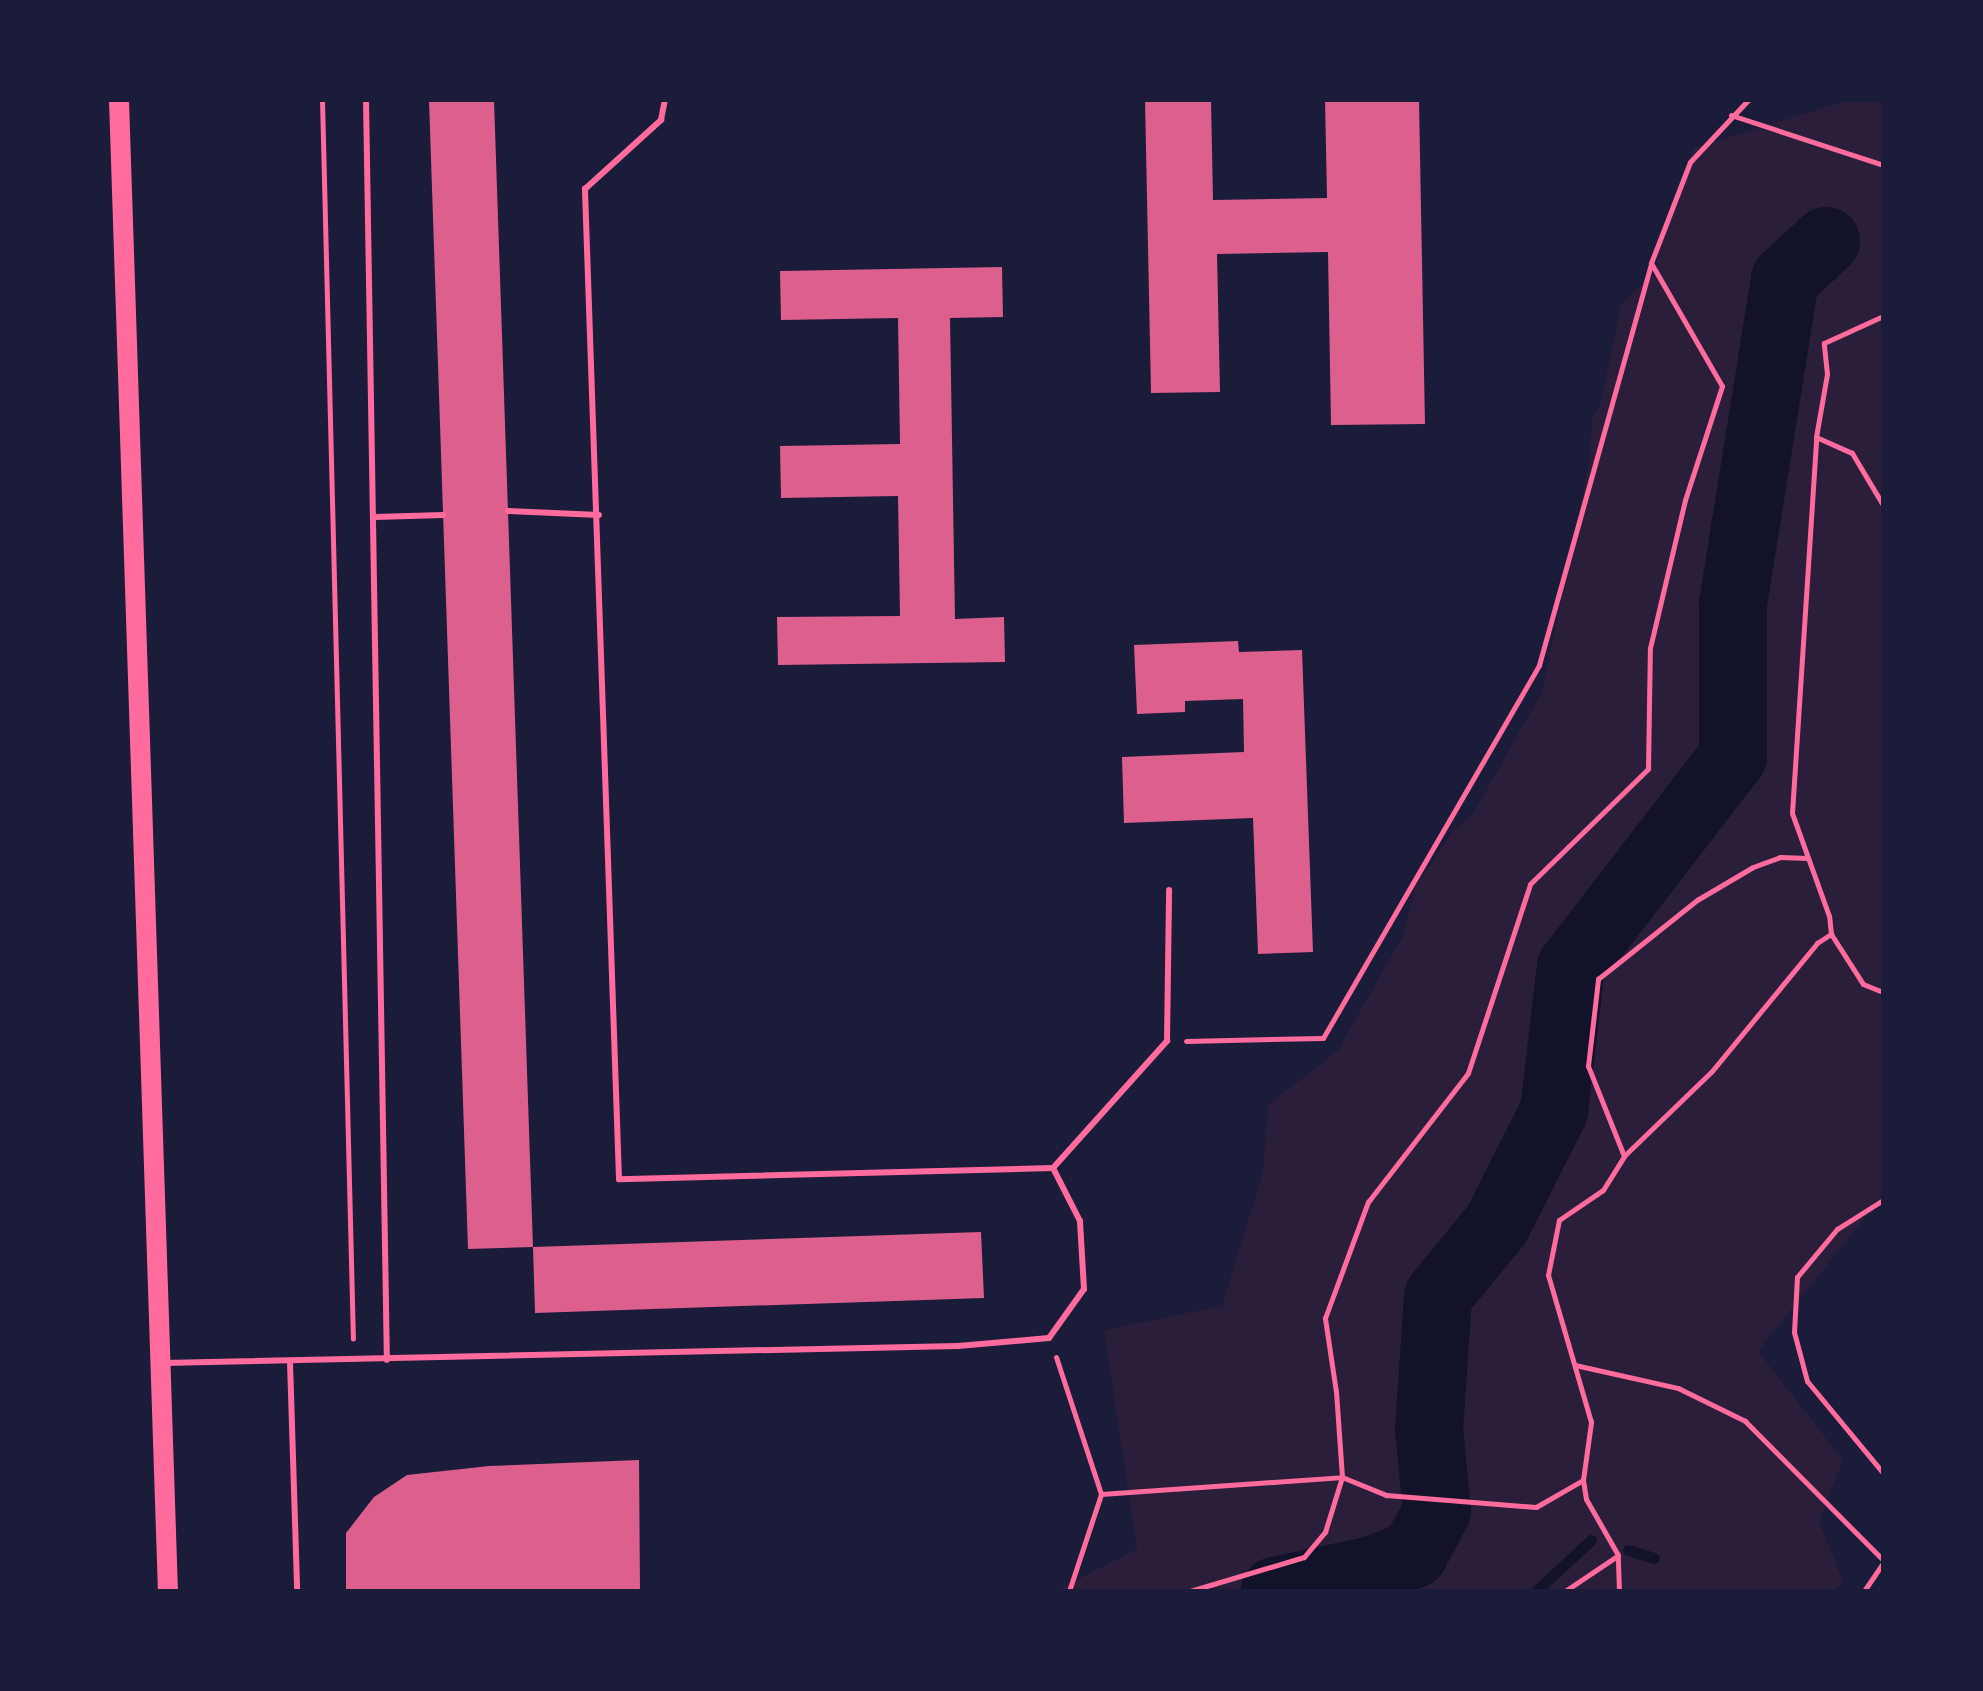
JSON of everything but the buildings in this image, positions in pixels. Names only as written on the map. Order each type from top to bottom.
[{"type":"main road","points":[[119,100],[168,1591]]},
{"type":"lane","points":[[366,100],[387,1360]]},
{"type":"lane","points":[[665,100],[661,120],[585,189],[599,515],[619,1179],[1053,1168],[1167,1041],[1169,890]]},
{"type":"lane","points":[[508,511],[599,515]]},
{"type":"lane","points":[[375,517],[443,515]]},
{"type":"lane","points":[[160,1363],[958,1346],[1049,1338],[1084,1289],[1080,1221],[1053,1168]]},
{"type":"lane","points":[[290,1362],[297,1591]]},
{"type":"path","points":[[322,100],[354,1361]]},
{"type":"path","points":[[1167,1041],[1323,1038],[1539,665],[1651,263],[1690,162],[1730,115],[1748,100]]},
{"type":"path","points":[[1730,115],[1883,165]]},
{"type":"path","points":[[1190,1591],[1304,1557],[1325,1532],[1342,1477],[1336,1392],[1325,1318],[1368,1202],[1468,1073],[1530,884],[1648,769],[1650,648],[1685,500],[1722,386],[1651,263]]},
{"type":"path","points":[[1883,316],[1824,343],[1827,374],[1816,437],[1792,813],[1829,916],[1831,934],[1863,984],[1883,992]]},
{"type":"path","points":[[1816,437],[1852,453],[1883,505]]},
{"type":"path","points":[[1624,1156],[1588,1066],[1598,979],[1697,900],[1753,867],[1780,857],[1808,858]]},
{"type":"path","points":[[1619,1591],[1618,1555],[1586,1499],[1583,1480],[1591,1422],[1548,1275],[1559,1220],[1603,1190],[1624,1156],[1712,1071],[1817,943],[1831,934]]},
{"type":"path","points":[[1883,1200],[1837,1229],[1797,1277],[1794,1332],[1807,1381],[1883,1473]]},
{"type":"path","points":[[1049,1338],[1101,1494],[1069,1591]]},
{"type":"path","points":[[1575,1365],[1678,1388],[1745,1421],[1883,1561],[1864,1591]]},
{"type":"path","points":[[1101,1494],[1342,1477],[1386,1495],[1536,1507],[1583,1480]]},
{"type":"path","points":[[1565,1591],[1618,1555]]},
{"type":"shaded area","points":[[1849,100],[1883,100],[1883,1195],[1758,1351],[1843,1460],[1819,1521],[1843,1581],[1835,1591],[1055,1591],[1137,1549],[1104,1330],[1222,1306],[1263,1172],[1268,1105],[1338,1050],[1404,934],[1415,888],[1452,832],[1473,814],[1542,692],[1590,460],[1592,419],[1601,402],[1621,304],[1655,273],[1664,224],[1694,148]]},
{"type":"waterway","points":[[1275,1591],[1373,1570],[1414,1554],[1437,1511],[1429,1429],[1438,1296],[1497,1224],[1554,1111],[1571,967],[1733,757],[1733,604],[1785,279],[1826,241]]},
{"type":"waterway","points":[[1536,1591],[1591,1540]]},
{"type":"waterway","points":[[1628,1550],[1654,1558]]},
{"type":"waterway","points":[[1373,1570],[1394,1591]]}]
